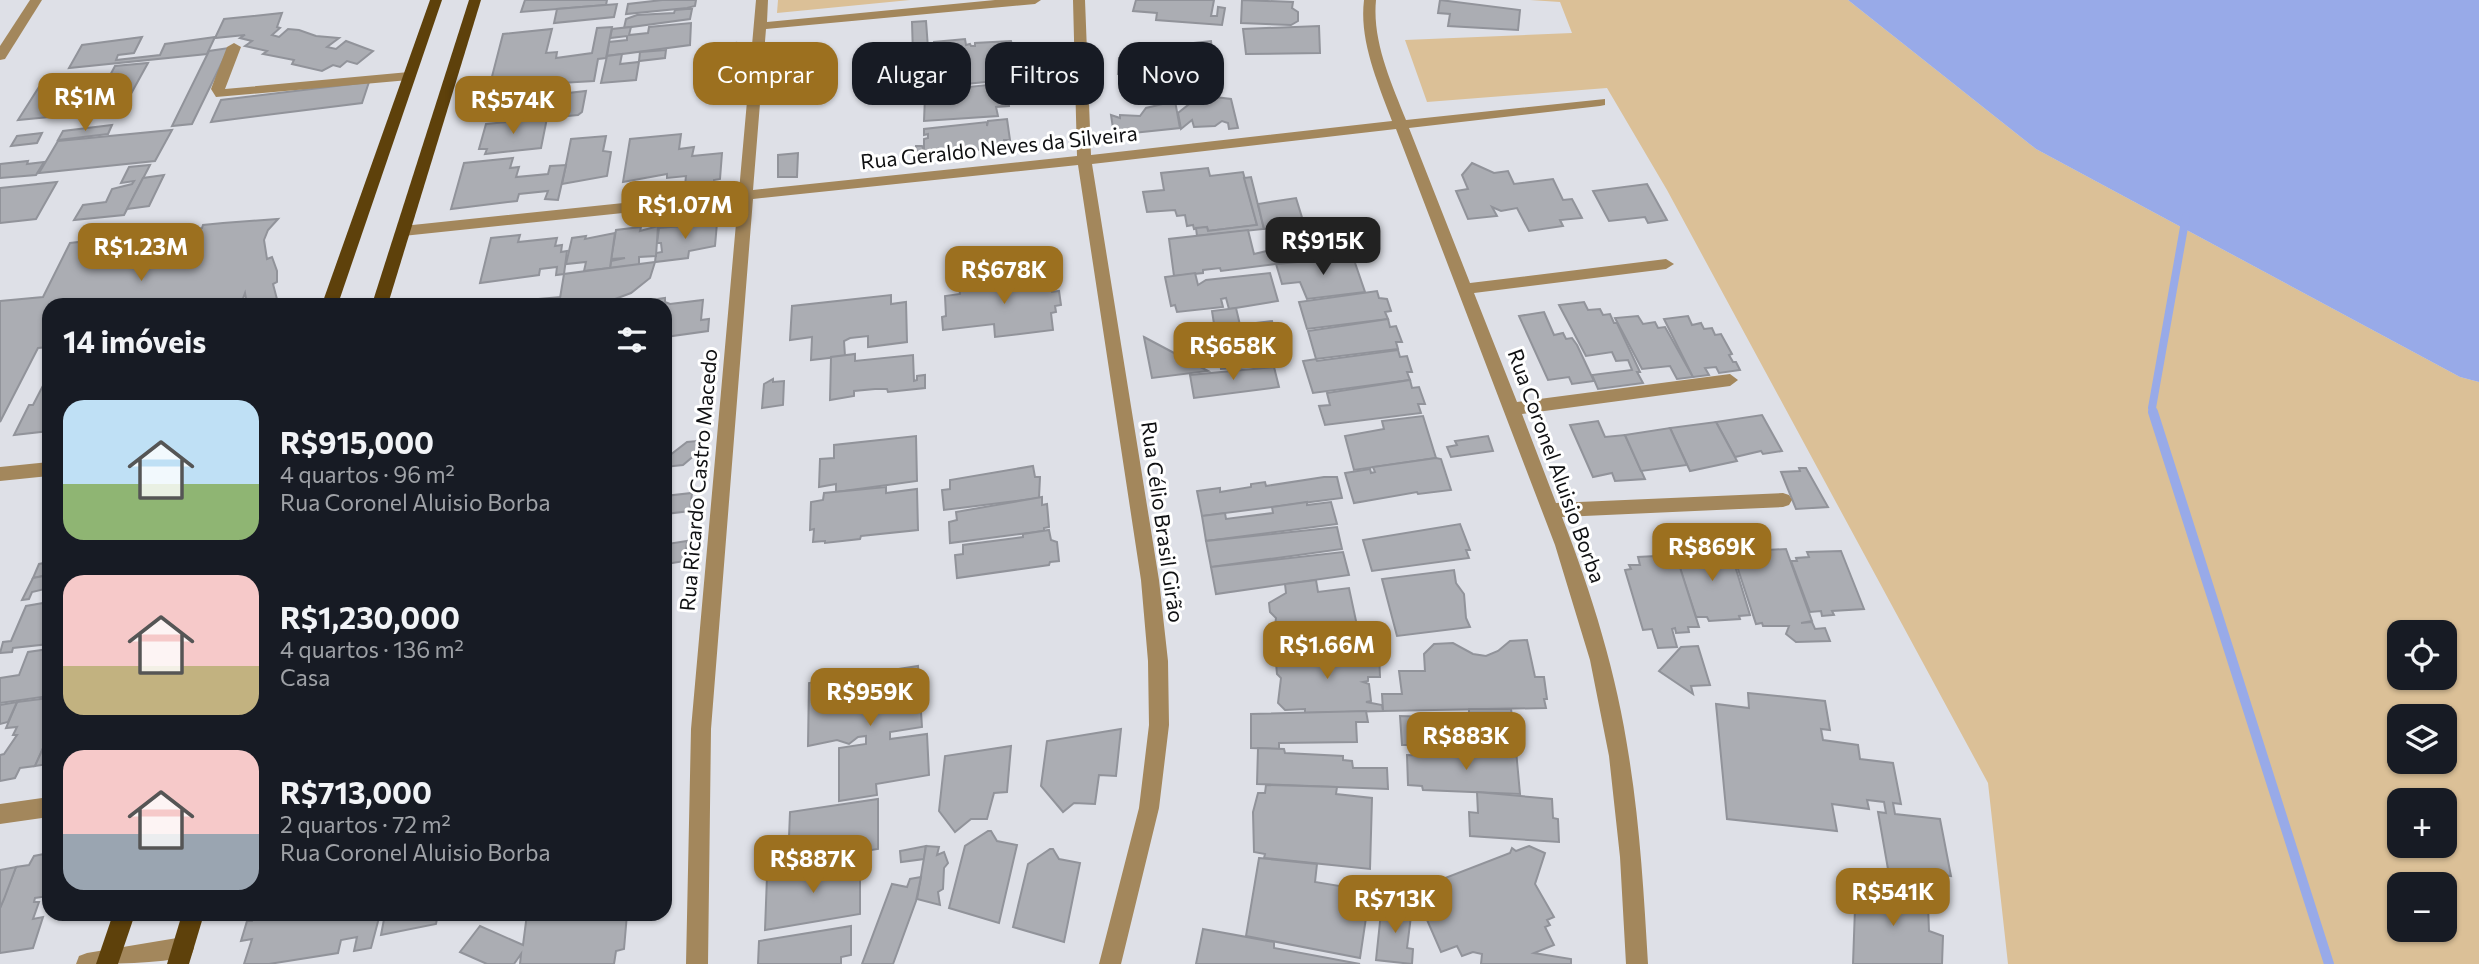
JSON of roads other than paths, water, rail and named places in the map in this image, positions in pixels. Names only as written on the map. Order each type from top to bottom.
[{"type":"main road","points":[[332,298],[436,0]]},
{"type":"main road","points":[[382,298],[475,0]]},
{"type":"main road","points":[[101,963],[121,921]]},
{"type":"main road","points":[[180,956],[191,921]]},
{"type":"street","points":[[0,55],[36,0]]},
{"type":"street","name":"Rua Ricardo Castro Macedo","points":[[697,964],[701,729],[762,0]]},
{"type":"street","points":[[760,26],[1035,0]]},
{"type":"street","name":"Rua Célio Brasil Girão","points":[[1079,0],[1084,160],[1150,580],[1158,661],[1159,725],[1149,808],[1110,964]]},
{"type":"street","name":"Rua Coronel Aluisio Borba","points":[[1370,0],[1368,10],[1378,66],[1551,510],[1600,660],[1619,756],[1631,857],[1637,964]]},
{"type":"street","points":[[234,47],[218,89],[221,94],[409,76]]},
{"type":"street","name":"Rua Geraldo Neves da Silveira","points":[[403,231],[1084,160],[1600,102]]},
{"type":"street","points":[[1464,289],[1666,264]]},
{"type":"street","points":[[1511,409],[1730,380]]},
{"type":"street","points":[[0,474],[42,470]]},
{"type":"street","points":[[1551,510],[1783,500]]},
{"type":"street","points":[[0,814],[42,808]]},
{"type":"street","points":[[101,963],[180,956]]},
{"type":"water","points":[[1848,0],[2479,0],[2479,382],[2460,377],[2036,149]]},
{"type":"waterway","points":[[2154,414],[2152,408],[2186,216]]},
{"type":"waterway","points":[[2153,412],[2329,964]]}]
